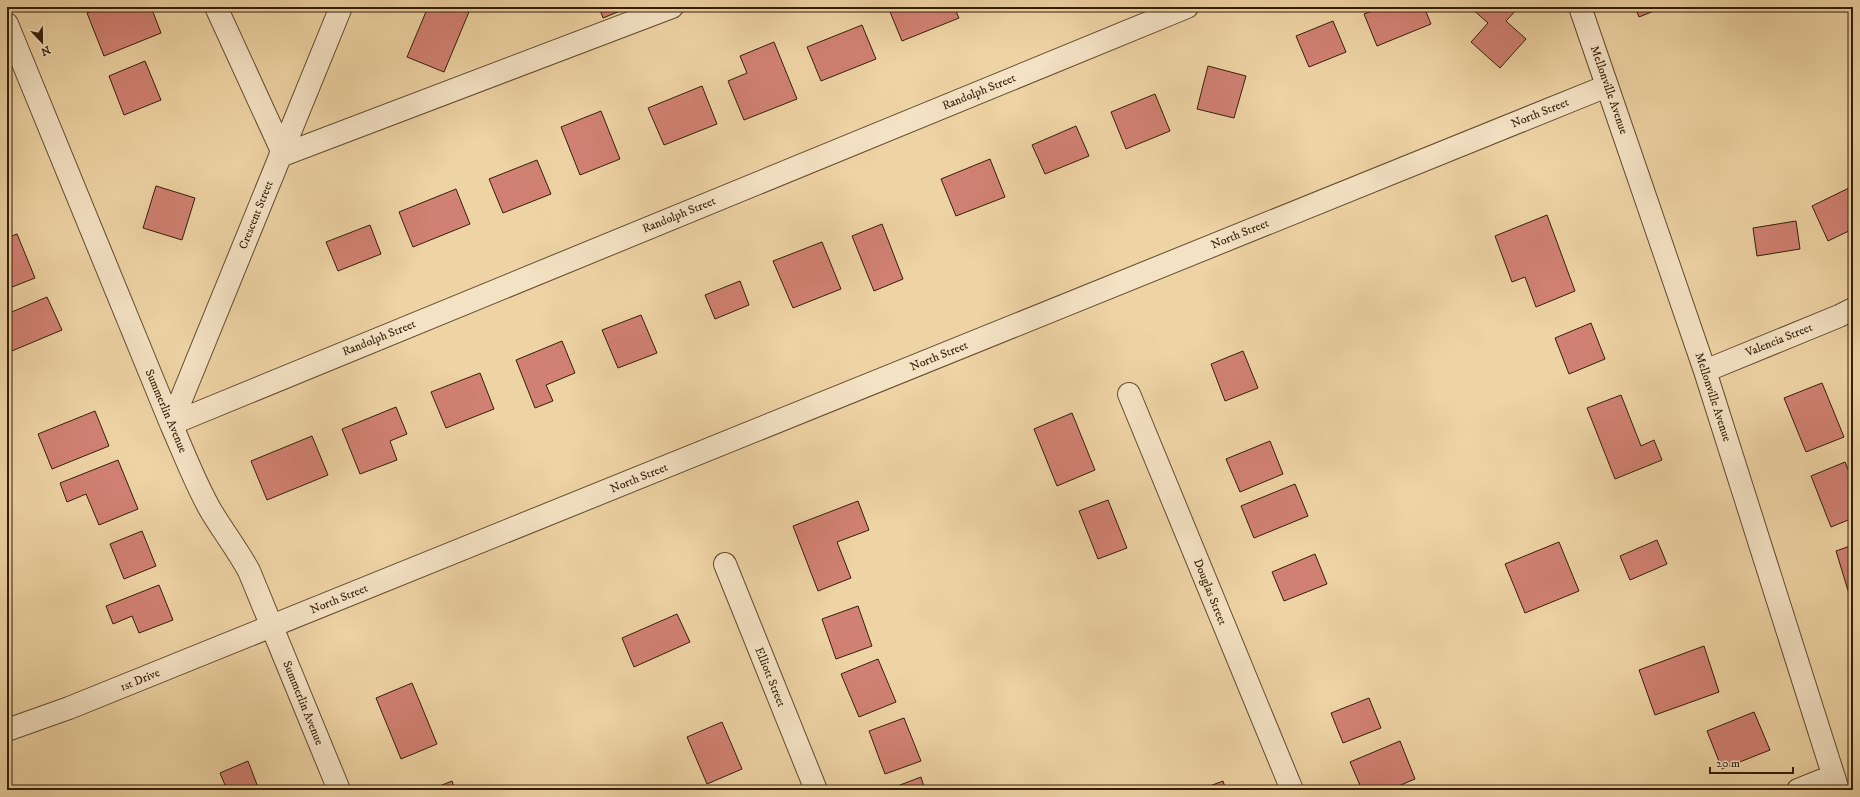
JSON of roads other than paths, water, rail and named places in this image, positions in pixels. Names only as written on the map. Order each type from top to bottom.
[{"type":"street","points":[[216,7],[281,153],[672,7]]},
{"type":"street","name":"Crescent Street","points":[[171,424],[341,7]]},
{"type":"street","name":"Randolph Street","points":[[171,424],[1187,7]]},
{"type":"street","name":"Mellonville Avenue","points":[[1580,7],[1705,370],[1835,783]]},
{"type":"street","name":"Summerlin Avenue","points":[[7,24],[171,424],[198,486],[212,511],[235,545],[249,571],[338,790]]},
{"type":"street","name":"North Street","points":[[271,626],[1607,86]]},
{"type":"street","name":"Valencia Street","points":[[1705,370],[1853,309]]},
{"type":"street","name":"Douglas Street","points":[[1129,394],[1292,790]]},
{"type":"street","name":"Elliott Street","points":[[725,564],[816,790]]},
{"type":"street","name":"1st Drive","points":[[7,730],[69,708],[271,626]]},
{"type":"street","points":[[1798,790],[1835,783]]}]
